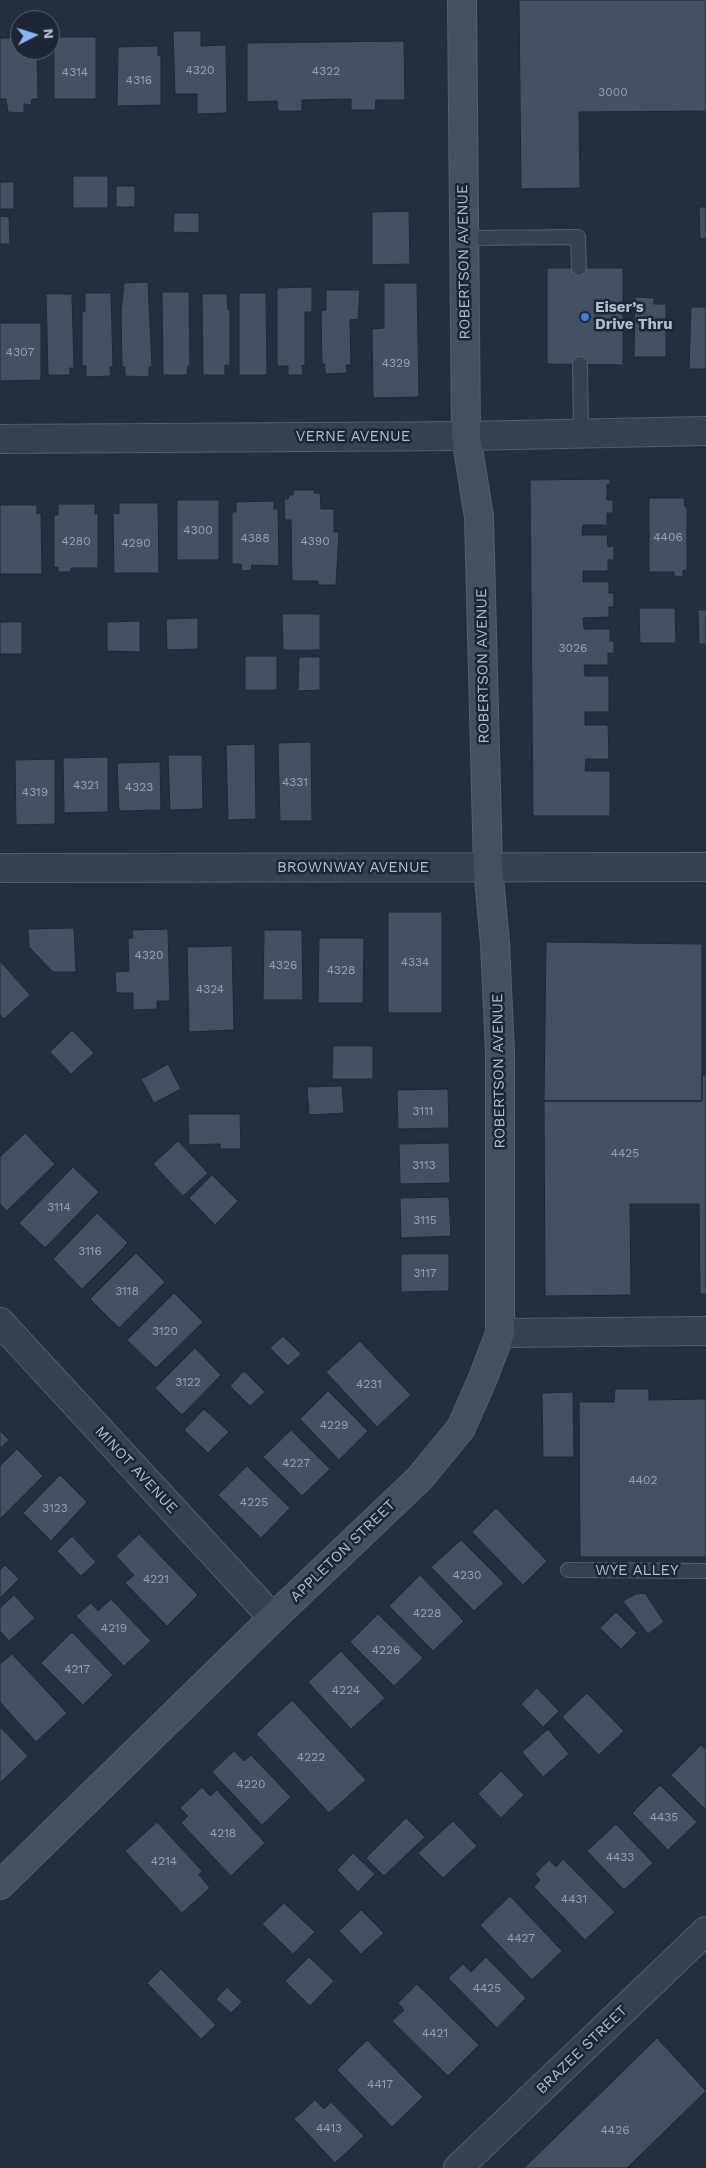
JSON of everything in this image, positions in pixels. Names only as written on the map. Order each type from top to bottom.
[{"type":"street","name":"ROBERTSON AVENUE","points":[[462,0],[466,436],[479,517],[488,868],[495,944],[500,1053],[500,1333]]},
{"type":"street","name":"VERNE AVENUE","points":[[0,439],[466,436],[706,431]]},
{"type":"street","name":"BROWNWAY AVENUE","points":[[0,868],[706,867]]},
{"type":"street","name":"MINOT AVENUE","points":[[0,1322],[273,1618]]},
{"type":"street","points":[[500,1333],[706,1331]]},
{"type":"street","name":"APPLETON STREET","points":[[0,1885],[273,1618],[420,1478],[461,1428],[484,1378],[500,1333]]},
{"type":"street","name":"BRAZEE STREET","points":[[458,2168],[706,1931]]},
{"type":"lane","points":[[464,238],[578,237],[579,268]]},
{"type":"lane","points":[[580,364],[582,433]]},
{"type":"lane","name":"WYE ALLEY","points":[[568,1570],[706,1571]]},
{"type":"building","points":[[519,0],[706,0],[706,111],[579,112],[580,188],[521,189]]},
{"type":"building","points":[[173,31],[201,31],[201,46],[226,45],[227,113],[197,114],[197,94],[175,94]]},
{"type":"building","points":[[60,37],[96,37],[96,99],[54,99],[54,60],[60,60]]},
{"type":"building","points":[[0,38],[10,38],[10,60],[37,60],[38,99],[32,99],[31,105],[24,104],[24,113],[8,112],[6,99],[0,99]]},
{"type":"building","points":[[404,41],[405,100],[376,100],[375,110],[351,110],[351,99],[302,100],[302,111],[278,111],[277,101],[247,102],[247,43]]},
{"type":"building","points":[[158,46],[158,55],[161,56],[161,105],[117,106],[118,47]]},
{"type":"building","points":[[73,176],[108,176],[108,208],[73,208]]},
{"type":"building","points":[[0,182],[14,182],[14,209],[0,209]]},
{"type":"building","points":[[116,186],[135,186],[135,207],[116,207]]},
{"type":"building","points":[[699,207],[706,207],[706,238],[700,239]]},
{"type":"building","points":[[409,211],[410,264],[372,265],[372,212]]},
{"type":"building","points":[[174,213],[199,213],[199,233],[173,232]]},
{"type":"building","points":[[0,216],[9,217],[10,244],[0,244]]},
{"type":"building","name":"Eiser’s Drive Thru","points":[[547,268],[623,268],[623,365],[547,364]]},
{"type":"building","points":[[148,282],[152,367],[149,367],[149,377],[125,376],[125,367],[122,367],[121,312],[124,283]]},
{"type":"building","points":[[384,283],[417,283],[419,397],[373,398],[372,329],[384,328]]},
{"type":"building","points":[[312,287],[312,312],[305,312],[305,366],[302,365],[303,375],[288,375],[288,366],[277,366],[277,288]]},
{"type":"building","points":[[326,290],[360,290],[358,319],[350,320],[351,365],[346,365],[347,373],[325,374],[325,364],[322,364],[321,311],[326,310]]},
{"type":"building","points":[[162,292],[189,292],[190,366],[188,366],[187,375],[163,375]]},
{"type":"building","points":[[85,293],[111,293],[113,367],[110,367],[111,376],[86,377],[86,366],[82,366],[82,312],[85,311]]},
{"type":"building","points":[[239,293],[266,293],[267,375],[239,375]]},
{"type":"building","points":[[46,294],[72,294],[74,368],[70,368],[70,375],[48,375]]},
{"type":"building","points":[[202,294],[227,294],[228,310],[230,310],[230,365],[225,365],[225,375],[203,375]]},
{"type":"building","points":[[635,297],[654,298],[654,304],[666,304],[666,357],[634,357]]},
{"type":"building","points":[[691,307],[706,307],[706,369],[689,369]]},
{"type":"building","points":[[0,323],[41,323],[41,380],[0,381]]},
{"type":"building","points":[[610,479],[610,484],[607,485],[607,500],[613,500],[613,513],[607,513],[607,525],[583,525],[582,535],[607,535],[608,547],[614,546],[614,560],[608,560],[608,571],[583,571],[583,582],[609,582],[609,593],[614,593],[614,607],[609,607],[609,617],[583,618],[584,629],[610,629],[610,641],[614,641],[614,653],[608,653],[608,665],[584,665],[585,676],[609,676],[609,712],[585,712],[585,725],[608,725],[609,759],[586,759],[585,771],[610,771],[610,816],[533,816],[530,480]]},
{"type":"building","points":[[293,490],[314,490],[314,493],[320,493],[321,509],[334,509],[334,532],[339,532],[336,585],[318,585],[318,581],[292,581],[291,520],[285,520],[284,499],[288,499],[289,495],[293,495]]},
{"type":"building","points":[[649,498],[684,498],[685,507],[687,507],[687,571],[683,570],[683,577],[674,576],[674,572],[649,572]]},
{"type":"building","points":[[177,500],[219,500],[219,560],[177,560]]},
{"type":"building","points":[[274,501],[274,509],[278,509],[279,566],[252,565],[251,570],[242,571],[241,564],[232,564],[232,512],[236,512],[236,502]]},
{"type":"building","points":[[119,503],[158,503],[159,573],[114,573],[113,513],[119,514]]},
{"type":"building","points":[[58,504],[95,504],[95,514],[98,513],[98,568],[71,568],[70,572],[58,572],[58,567],[54,568],[54,515],[58,515]]},
{"type":"building","points":[[0,505],[37,505],[37,514],[41,513],[42,574],[0,574]]},
{"type":"building","points":[[639,608],[675,608],[676,643],[640,643]]},
{"type":"building","points":[[698,610],[706,610],[706,644],[699,644]]},
{"type":"building","points":[[282,614],[320,614],[320,650],[283,650]]},
{"type":"building","points":[[198,618],[198,649],[167,650],[166,619]]},
{"type":"building","points":[[140,621],[140,652],[107,651],[107,622]]},
{"type":"building","points":[[0,622],[22,622],[22,654],[0,654]]},
{"type":"building","points":[[245,656],[277,656],[277,690],[245,690]]},
{"type":"building","points":[[299,657],[320,657],[320,690],[298,691]]},
{"type":"building","points":[[311,742],[312,821],[280,821],[278,743]]},
{"type":"building","points":[[255,744],[256,819],[228,820],[226,745]]},
{"type":"building","points":[[168,755],[202,755],[203,809],[170,810]]},
{"type":"building","points":[[108,757],[108,812],[64,813],[63,758]]},
{"type":"building","points":[[55,759],[55,824],[16,825],[15,760]]},
{"type":"building","points":[[160,762],[161,810],[119,811],[117,763]]},
{"type":"building","points":[[388,912],[442,912],[442,1013],[388,1013]]},
{"type":"building","points":[[74,928],[76,972],[53,972],[29,947],[28,929]]},
{"type":"building","points":[[168,929],[170,1001],[157,1001],[157,1009],[133,1010],[133,993],[116,993],[115,972],[129,971],[128,938],[133,938],[132,930]]},
{"type":"building","points":[[264,930],[302,930],[303,1000],[263,1000]]},
{"type":"building","points":[[319,938],[364,938],[363,1003],[318,1003]]},
{"type":"building","points":[[546,942],[702,944],[702,1101],[544,1101]]},
{"type":"building","points":[[232,946],[234,1030],[189,1032],[187,947]]},
{"type":"building","points":[[0,961],[30,995],[4,1019],[0,1015]]},
{"type":"building","points":[[72,1030],[94,1053],[71,1074],[50,1052]]},
{"type":"building","points":[[333,1046],[373,1046],[373,1079],[332,1079]]},
{"type":"building","points":[[168,1064],[181,1089],[154,1103],[141,1079]]},
{"type":"building","points":[[702,1075],[706,1075],[706,1294],[700,1294],[699,1204],[630,1204],[631,1295],[545,1296],[544,1101],[702,1101]]},
{"type":"building","points":[[342,1086],[344,1113],[309,1115],[307,1087]]},
{"type":"building","points":[[448,1089],[449,1128],[398,1129],[397,1090]]},
{"type":"building","points":[[188,1114],[240,1114],[241,1149],[220,1149],[220,1144],[189,1145]]},
{"type":"building","points":[[25,1133],[55,1164],[7,1211],[0,1204],[0,1157]]},
{"type":"building","points":[[178,1141],[208,1173],[183,1196],[153,1164]]},
{"type":"building","points":[[449,1143],[450,1183],[400,1184],[399,1144]]},
{"type":"building","points":[[73,1167],[99,1192],[45,1248],[19,1223]]},
{"type":"building","points":[[212,1175],[238,1201],[215,1225],[189,1198]]},
{"type":"building","points":[[449,1197],[451,1236],[401,1238],[400,1198]]},
{"type":"building","points":[[97,1213],[128,1243],[82,1289],[53,1259]]},
{"type":"building","points":[[136,1253],[165,1282],[119,1328],[90,1299]]},
{"type":"building","points":[[401,1254],[449,1254],[449,1291],[401,1292]]},
{"type":"building","points":[[174,1293],[203,1322],[156,1368],[127,1340]]},
{"type":"building","points":[[283,1336],[301,1354],[288,1366],[270,1348]]},
{"type":"building","points":[[360,1341],[411,1395],[377,1427],[326,1372]]},
{"type":"building","points":[[195,1348],[221,1375],[182,1415],[155,1388]]},
{"type":"building","points":[[244,1371],[265,1392],[250,1406],[230,1386]]},
{"type":"building","points":[[615,1389],[649,1389],[649,1400],[706,1399],[706,1557],[580,1557],[579,1402],[614,1402]]},
{"type":"building","points":[[328,1391],[368,1431],[339,1460],[300,1419]]},
{"type":"building","points":[[573,1392],[574,1457],[543,1457],[542,1393]]},
{"type":"building","points":[[204,1409],[229,1432],[208,1453],[184,1430]]},
{"type":"building","points":[[291,1430],[330,1469],[302,1496],[263,1457]]},
{"type":"building","points":[[0,1431],[9,1440],[0,1448]]},
{"type":"building","points":[[17,1449],[43,1476],[0,1519],[0,1466]]},
{"type":"building","points":[[247,1466],[290,1508],[261,1538],[218,1495]]},
{"type":"building","points":[[60,1475],[87,1502],[51,1541],[23,1513]]},
{"type":"building","points":[[496,1508],[547,1561],[523,1585],[472,1532]]},
{"type":"building","points":[[139,1534],[198,1595],[167,1626],[125,1583],[134,1575],[116,1556]]},
{"type":"building","points":[[72,1536],[96,1562],[81,1576],[57,1551]]},
{"type":"building","points":[[461,1540],[504,1583],[474,1611],[431,1567]]},
{"type":"building","points":[[5,1565],[19,1579],[0,1598],[0,1570]]},
{"type":"building","points":[[420,1575],[464,1621],[433,1651],[389,1606]]},
{"type":"building","points":[[645,1593],[664,1622],[648,1634],[623,1601],[636,1594]]},
{"type":"building","points":[[14,1595],[35,1618],[9,1641],[0,1631],[0,1608]]},
{"type":"building","points":[[111,1599],[151,1641],[124,1666],[76,1616],[91,1603],[98,1611]]},
{"type":"building","points":[[616,1612],[637,1633],[621,1649],[600,1628]]},
{"type":"building","points":[[378,1614],[423,1658],[394,1686],[350,1642]]},
{"type":"building","points":[[72,1632],[113,1675],[83,1705],[41,1663]]},
{"type":"building","points":[[341,1651],[385,1698],[351,1729],[308,1682]]},
{"type":"building","points":[[12,1654],[67,1713],[36,1742],[0,1702],[0,1664]]},
{"type":"building","points":[[537,1688],[559,1711],[543,1727],[521,1704]]},
{"type":"building","points":[[587,1693],[624,1731],[599,1755],[562,1717]]},
{"type":"building","points":[[292,1700],[366,1780],[329,1813],[256,1734]]},
{"type":"building","points":[[0,1727],[28,1756],[0,1783]]},
{"type":"building","points":[[548,1729],[569,1754],[543,1777],[522,1752]]},
{"type":"building","points":[[701,1745],[706,1750],[706,1810],[671,1775]]},
{"type":"building","points":[[234,1751],[244,1761],[251,1755],[291,1797],[262,1825],[212,1772]]},
{"type":"building","points":[[501,1771],[524,1795],[501,1818],[478,1794]]},
{"type":"building","points":[[660,1785],[697,1822],[668,1850],[632,1813]]},
{"type":"building","points":[[202,1787],[210,1796],[217,1790],[265,1843],[231,1876],[181,1823],[188,1816],[180,1808]]},
{"type":"building","points":[[406,1818],[425,1837],[384,1876],[366,1858]]},
{"type":"building","points":[[453,1821],[477,1846],[443,1878],[418,1853]]},
{"type":"building","points":[[157,1822],[202,1871],[199,1875],[210,1888],[182,1913],[125,1851]]},
{"type":"building","points":[[616,1824],[653,1863],[624,1890],[587,1851]]},
{"type":"building","points":[[353,1853],[375,1874],[358,1892],[337,1870]]},
{"type":"building","points":[[563,1859],[615,1912],[585,1940],[534,1887],[540,1880],[535,1874],[549,1860],[556,1867]]},
{"type":"building","points":[[510,1896],[562,1951],[532,1980],[480,1925]]},
{"type":"building","points":[[284,1903],[315,1932],[293,1954],[262,1924]]},
{"type":"building","points":[[361,1910],[384,1933],[361,1954],[339,1931]]},
{"type":"building","points":[[309,1957],[334,1981],[310,2006],[285,1981]]},
{"type":"building","points":[[486,1957],[526,1998],[497,2028],[448,1978],[463,1964],[471,1972]]},
{"type":"building","points":[[161,1969],[216,2025],[201,2039],[147,1983]]},
{"type":"building","points":[[417,1984],[479,2045],[448,2076],[392,2021],[404,2010],[398,2003]]},
{"type":"building","points":[[227,1987],[242,2002],[231,2013],[216,1999]]},
{"type":"building","points":[[657,2038],[706,2091],[627,2168],[524,2168]]},
{"type":"building","points":[[367,2040],[423,2097],[392,2127],[337,2070]]},
{"type":"building","points":[[315,2100],[324,2109],[331,2102],[364,2136],[335,2163],[294,2119]]},
{"type":"place","name":"Eiser’s Drive Thru","points":[[585,317]]}]
